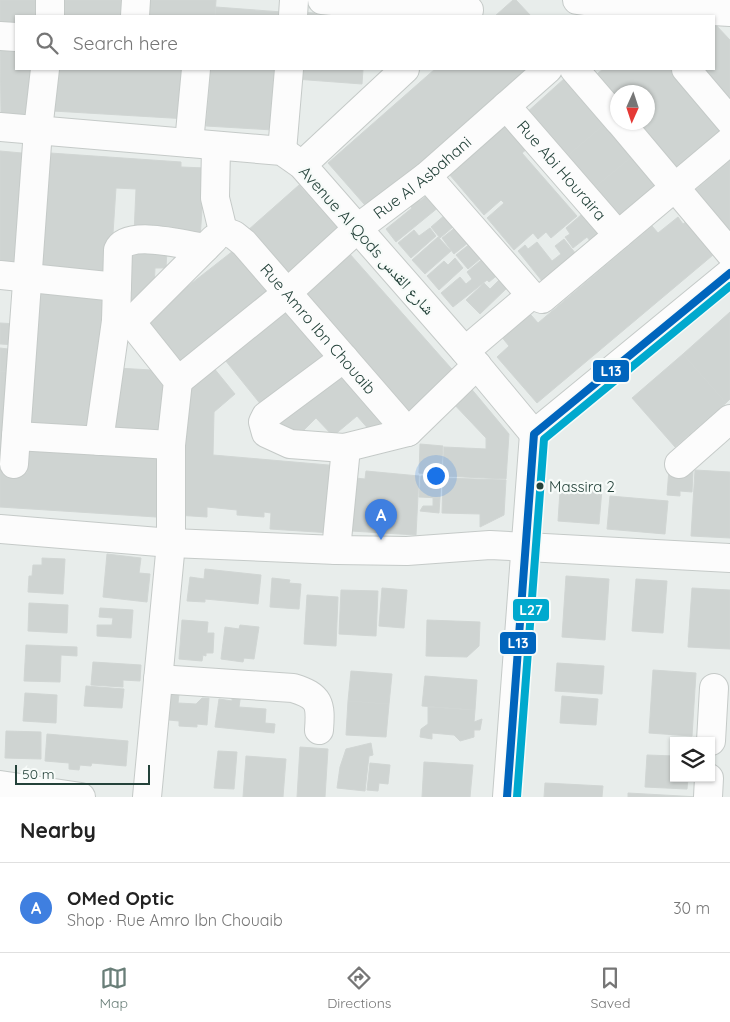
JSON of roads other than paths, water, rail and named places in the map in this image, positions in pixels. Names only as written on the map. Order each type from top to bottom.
[{"type":"street","points":[[50,0],[50,15]]},
{"type":"street","points":[[135,15],[136,0]]},
{"type":"street","points":[[293,15],[294,0]]},
{"type":"street","points":[[322,0],[386,6],[471,9]]},
{"type":"street","points":[[577,0],[623,11],[730,12]]},
{"type":"street","points":[[0,36],[15,38]]},
{"type":"street","points":[[14,464],[38,130],[45,70]]},
{"type":"street","points":[[189,143],[196,70]]},
{"type":"street","points":[[289,70],[292,158]]},
{"type":"street","points":[[0,127],[189,143],[292,158],[404,70]]},
{"type":"street","name":"Rue Al Asbahani","points":[[178,381],[287,293],[358,228],[427,176],[547,70]]},
{"type":"street","points":[[575,70],[610,111]]},
{"type":"street","points":[[687,70],[730,121]]},
{"type":"street","name":"Rue Abi Houraira","points":[[506,106],[618,236]]},
{"type":"street","points":[[627,130],[730,253]]},
{"type":"street","points":[[427,176],[531,295],[546,298],[730,141]]},
{"type":"street","points":[[123,321],[214,240],[216,147]]},
{"type":"street","name":"Avenue Al Qods شارع القدس","points":[[292,158],[358,228],[534,434]]},
{"type":"street","name":"Rue Amro Ibn Chouaib","points":[[214,240],[234,235],[244,244],[408,432]]},
{"type":"street","points":[[99,441],[123,321],[117,287],[118,250],[124,242],[141,239],[214,240]]},
{"type":"street","points":[[507,797],[534,434],[730,273]]},
{"type":"street","points":[[0,275],[117,287]]},
{"type":"street","points":[[344,358],[266,416],[263,428],[266,433],[290,444],[346,448],[408,432],[471,358],[531,295]]},
{"type":"street","points":[[123,321],[178,381],[171,445],[171,542],[148,797]]},
{"type":"street","points":[[679,464],[730,420]]},
{"type":"street","points":[[16,436],[171,445]]},
{"type":"street","points":[[336,550],[346,448]]},
{"type":"street","points":[[0,529],[171,542],[336,550],[407,551],[490,545],[730,558]]},
{"type":"street","points":[[158,679],[293,688],[310,693],[317,701],[320,711],[319,730]]},
{"type":"street","points":[[711,737],[714,688]]},
{"type":"street","points":[[708,797],[709,782]]},
{"type":"street","points":[[0,785],[81,797]]},
{"type":"place","name":"Massira 2","points":[[540,486]]},
{"type":"place","name":"OMed Optic","points":[[381,540]]}]
